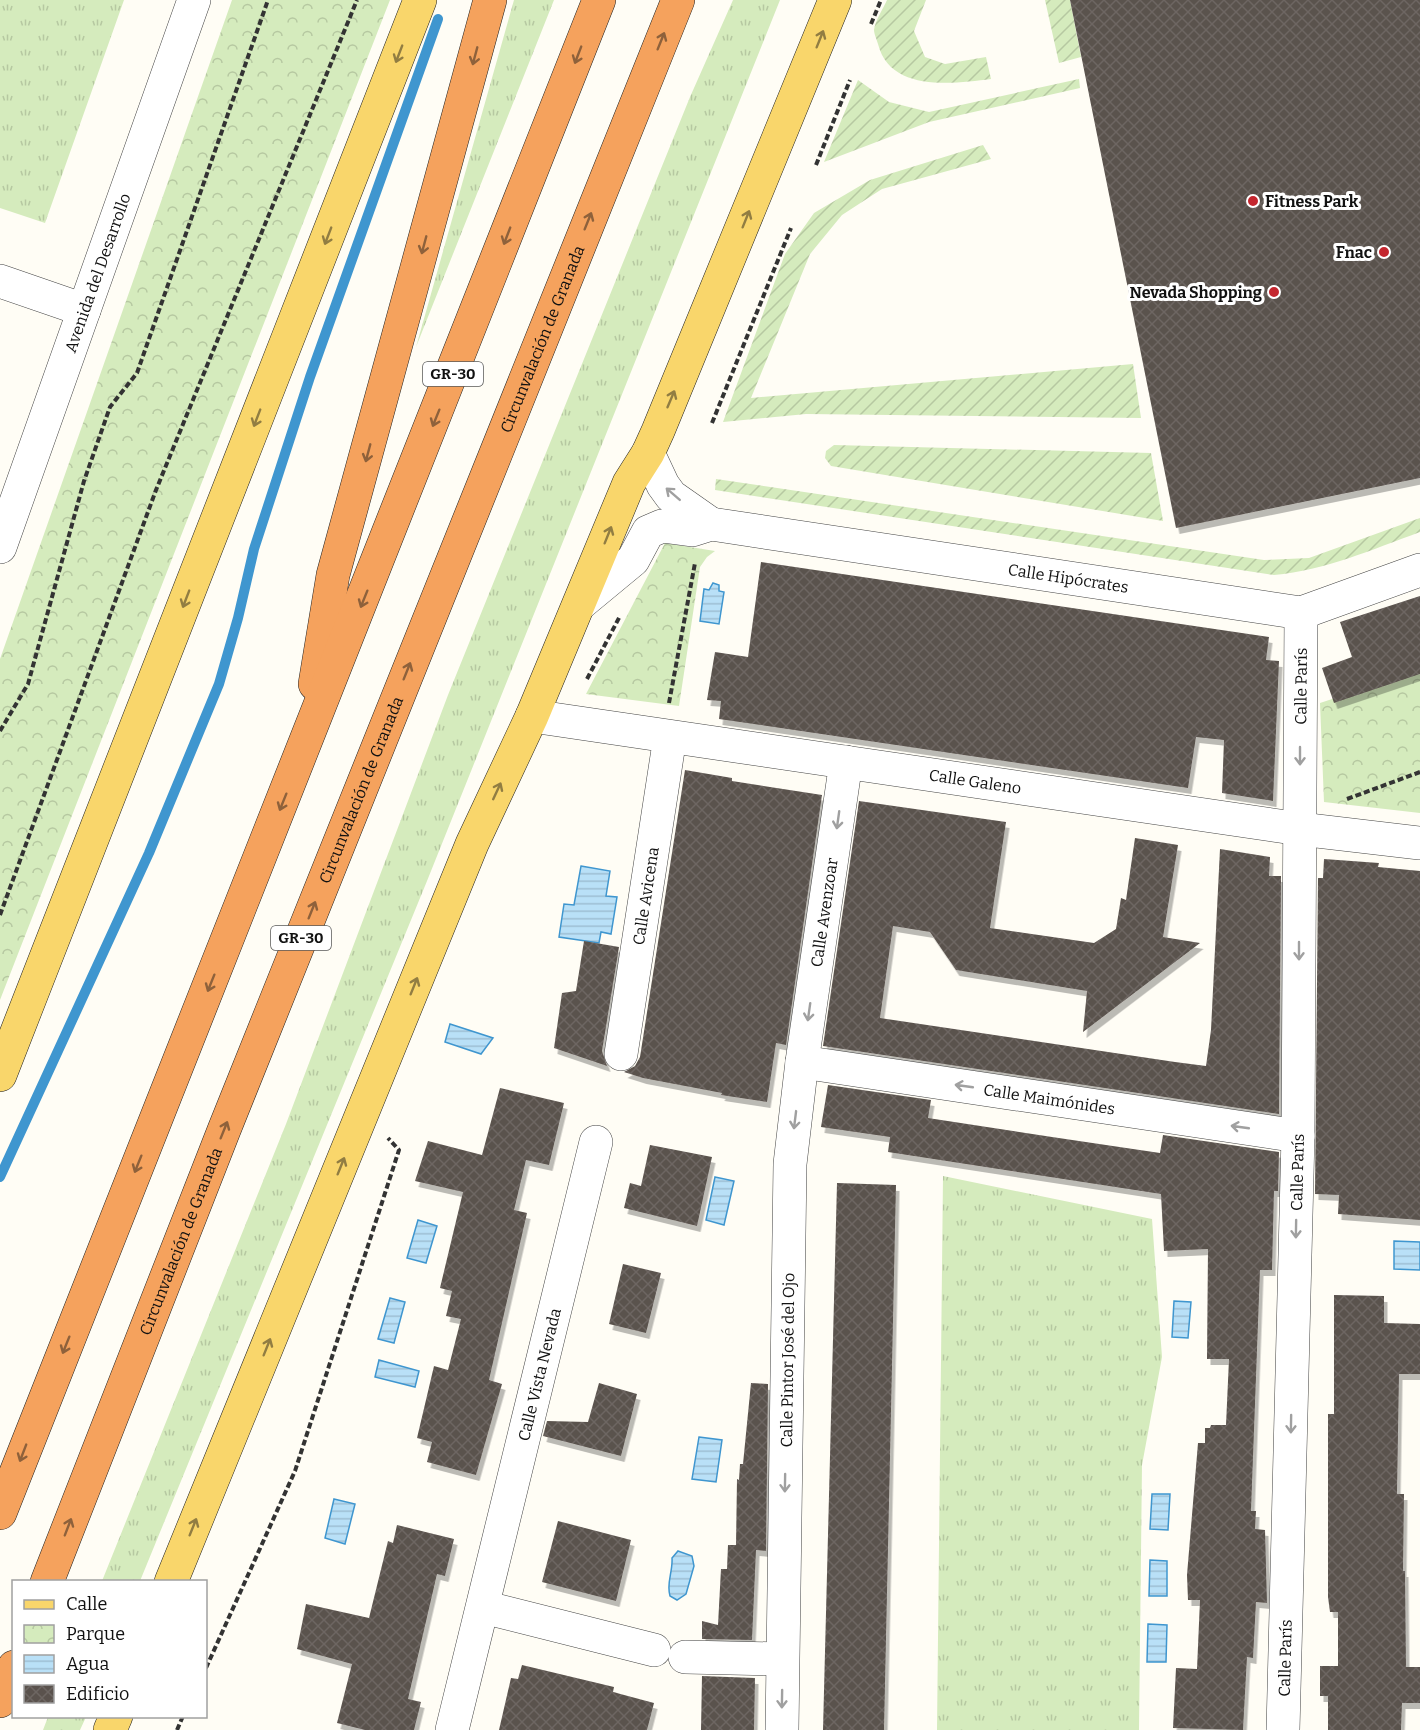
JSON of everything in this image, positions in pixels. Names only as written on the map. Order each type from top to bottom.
[{"type":"highway","points":[[305,748],[333,575],[490,0]]},
{"type":"highway","name":"GR-30","points":[[0,1513],[305,748],[599,0]]},
{"type":"highway","name":"Circunvalación de Granada","points":[[47,1580],[233,1108],[678,0]]},
{"type":"highway","points":[[0,1701],[12,1671]]},
{"type":"main road","points":[[0,1075],[420,0]]},
{"type":"main road","points":[[171,1580],[472,844],[532,716],[581,603],[629,483],[648,453],[835,0]]},
{"type":"street","name":"Avenida del Desarrollo","points":[[0,547],[194,0]]},
{"type":"street","points":[[0,281],[84,310]]},
{"type":"street","name":"Calle Hipócrates","points":[[648,453],[663,485],[671,495],[711,524]]},
{"type":"street","name":"Calle Hipócrates","points":[[581,603],[633,560],[648,532],[662,526],[692,530],[711,524],[1301,613],[1420,570]]},
{"type":"street","name":"Calle París","points":[[1283,1730],[1298,1136],[1301,613]]},
{"type":"street","name":"Calle Galeno","points":[[532,716],[669,725],[846,762],[1300,829],[1420,843]]},
{"type":"street","name":"Calle Avicena","points":[[621,1054],[669,725]]},
{"type":"street","name":"Calle Avenzoar","points":[[802,1062],[846,762]]},
{"type":"street","name":"Calle Maimónides","points":[[802,1062],[1298,1136]]},
{"type":"street","name":"Calle Pintor José del Ojo","points":[[782,1730],[790,1164],[802,1062]]},
{"type":"street","name":"Calle Vista Nevada","points":[[452,1730],[596,1142]]},
{"type":"street","points":[[483,1607],[654,1650]]},
{"type":"street","points":[[685,1657],[782,1659]]},
{"type":"path","points":[[0,731],[28,684],[84,480],[110,407],[137,373],[268,0]]},
{"type":"path","points":[[0,915],[156,490],[357,0]]},
{"type":"path","points":[[871,24],[881,0]]},
{"type":"path","points":[[816,165],[850,80]]},
{"type":"path","points":[[712,423],[791,228]]},
{"type":"path","points":[[669,725],[696,556]]},
{"type":"path","points":[[1338,802],[1420,772]]},
{"type":"path","points":[[207,1666],[295,1471],[399,1149],[383,1132]]},
{"type":"green space","points":[[0,0],[124,0],[45,223],[0,208]]},
{"type":"green space","points":[[232,0],[390,0],[0,1000],[0,659]]},
{"type":"green space","points":[[514,0],[554,0],[416,347]]},
{"type":"green space","points":[[733,0],[780,0],[427,881],[140,1580],[102,1580],[286,1124],[448,695],[690,97]]},
{"type":"green space","points":[[887,0],[926,0],[914,31],[925,57],[945,64],[986,57],[991,79],[941,83],[909,77],[895,70],[885,59],[874,32]]},
{"type":"green space","points":[[1045,0],[1070,0],[1081,57],[1059,63]]},
{"type":"green space","points":[[1079,79],[1080,88],[929,122],[824,162],[858,80],[889,102],[929,112]]},
{"type":"green space","points":[[983,145],[991,159],[882,189],[842,215],[810,254],[751,398],[1133,364],[1141,418],[806,414],[723,422],[785,254],[814,213],[870,180]]},
{"type":"green space","points":[[834,445],[1151,453],[1163,521],[831,466],[825,458],[826,451]]},
{"type":"green space","points":[[716,479],[1264,560],[1309,558],[1420,518],[1420,532],[1330,564],[1274,575],[715,490]]},
{"type":"green space","points":[[665,543],[715,551],[700,567],[679,706],[586,694]]},
{"type":"green space","points":[[1420,670],[1420,813],[1324,802],[1320,703]]},
{"type":"green space","points":[[943,1176],[1152,1219],[1162,1357],[1142,1465],[1139,1730],[937,1730]]},
{"type":"green space","points":[[47,1718],[86,1718],[80,1730],[43,1730]]},
{"type":"water","points":[[713,583],[719,585],[719,591],[724,592],[719,624],[700,621],[704,589],[709,590]]},
{"type":"water","points":[[581,866],[610,871],[606,896],[617,897],[611,934],[601,932],[599,943],[559,937],[564,904],[574,905]]},
{"type":"water","points":[[450,1024],[493,1038],[481,1054],[445,1042]]},
{"type":"water","points":[[715,1177],[734,1181],[724,1225],[706,1220]]},
{"type":"water","points":[[418,1220],[437,1226],[426,1263],[407,1258]]},
{"type":"water","points":[[1394,1241],[1420,1242],[1420,1270],[1394,1269]]},
{"type":"water","points":[[390,1298],[405,1302],[394,1343],[378,1339]]},
{"type":"water","points":[[1174,1301],[1191,1302],[1188,1338],[1172,1337]]},
{"type":"water","points":[[379,1360],[419,1371],[415,1387],[375,1377]]},
{"type":"water","points":[[699,1437],[722,1440],[716,1482],[692,1479]]},
{"type":"water","points":[[1152,1494],[1170,1494],[1168,1530],[1150,1529]]},
{"type":"water","points":[[334,1499],[355,1504],[345,1544],[325,1538]]},
{"type":"water","points":[[678,1551],[692,1556],[694,1566],[686,1594],[677,1600],[670,1596],[669,1587],[672,1558]]},
{"type":"water","points":[[1150,1560],[1167,1561],[1167,1596],[1149,1596]]},
{"type":"water","points":[[1148,1624],[1167,1625],[1166,1662],[1147,1662]]},
{"type":"building","name":"Nevada Shopping","points":[[1070,0],[1420,0],[1420,478],[1176,528]]},
{"type":"building","points":[[761,562],[1269,637],[1266,660],[1279,661],[1273,801],[1222,793],[1224,740],[1196,737],[1188,788],[719,719],[721,701],[707,700],[715,652],[748,657]]},
{"type":"building","points":[[1420,596],[1420,674],[1334,703],[1322,668],[1352,657],[1340,622]]},
{"type":"building","points":[[685,770],[732,778],[732,781],[822,795],[786,1045],[776,1043],[767,1102],[721,1095],[722,1093],[643,1078],[624,1072],[635,1066],[640,1057]]},
{"type":"building","points":[[859,801],[1006,822],[990,928],[1094,943],[1116,929],[1121,898],[1126,900],[1135,838],[1178,845],[1163,937],[1200,943],[1083,1032],[1087,991],[956,970],[930,932],[893,926],[880,1018],[1175,1062],[1206,1066],[1211,1030],[1220,849],[1270,857],[1269,876],[1281,876],[1279,1114],[823,1046]]},
{"type":"building","points":[[1324,859],[1379,863],[1378,867],[1420,871],[1420,1220],[1338,1214],[1339,1195],[1315,1194],[1318,878],[1323,878]]},
{"type":"building","points":[[584,941],[619,947],[602,1051],[607,1066],[554,1048],[562,993],[576,991]]},
{"type":"building","points":[[828,1085],[931,1100],[928,1118],[1052,1137],[1160,1153],[1163,1135],[1279,1152],[1278,1191],[1274,1191],[1272,1270],[1260,1270],[1251,1511],[1256,1511],[1255,1529],[1265,1530],[1267,1603],[1256,1602],[1253,1658],[1247,1657],[1243,1730],[1173,1728],[1176,1668],[1197,1669],[1200,1600],[1188,1600],[1187,1575],[1198,1443],[1205,1443],[1205,1428],[1210,1428],[1211,1425],[1226,1425],[1229,1359],[1207,1359],[1208,1249],[1164,1251],[1161,1194],[888,1152],[890,1137],[821,1127]]},
{"type":"building","points":[[500,1088],[564,1103],[549,1165],[526,1160],[514,1210],[527,1213],[489,1380],[502,1384],[476,1475],[427,1462],[432,1442],[417,1438],[434,1366],[448,1370],[461,1319],[446,1316],[452,1291],[440,1288],[463,1192],[415,1181],[428,1141],[482,1155]]},
{"type":"building","points":[[650,1145],[712,1157],[697,1226],[624,1208],[630,1183],[641,1186]]},
{"type":"building","points":[[837,1183],[896,1185],[884,1730],[823,1730]]},
{"type":"building","points":[[623,1264],[661,1273],[646,1333],[609,1324]]},
{"type":"building","points":[[1334,1295],[1384,1296],[1384,1323],[1420,1324],[1420,1374],[1399,1374],[1397,1494],[1404,1494],[1403,1571],[1405,1571],[1406,1667],[1420,1667],[1420,1703],[1402,1703],[1401,1730],[1328,1730],[1328,1696],[1320,1696],[1320,1666],[1338,1666],[1338,1612],[1330,1612],[1328,1597],[1328,1414],[1334,1414]]},
{"type":"building","points":[[599,1383],[637,1394],[621,1456],[543,1436],[547,1421],[588,1422]]},
{"type":"building","points":[[751,1383],[768,1384],[766,1551],[756,1550],[752,1640],[702,1639],[702,1621],[718,1625],[721,1569],[727,1569],[728,1545],[736,1545],[737,1479],[739,1480],[740,1464],[743,1464]]},
{"type":"building","points":[[558,1521],[631,1540],[616,1601],[542,1582]]},
{"type":"building","points":[[397,1525],[454,1539],[445,1576],[437,1574],[408,1699],[421,1702],[414,1730],[365,1730],[337,1723],[352,1664],[297,1649],[306,1604],[369,1618],[388,1541],[393,1543]]},
{"type":"building","points":[[522,1665],[614,1687],[613,1692],[654,1703],[647,1730],[499,1730],[511,1678],[518,1679]]},
{"type":"building","points":[[702,1676],[755,1678],[754,1730],[701,1730]]},
{"type":"waterway","points":[[0,1177],[149,853],[219,684],[238,618],[254,549],[310,377],[438,19]]},
{"type":"place","name":"Fitness Park","points":[[1253,201]]},
{"type":"place","name":"Fnac","points":[[1384,252]]},
{"type":"place","name":"Nevada Shopping","points":[[1274,292]]}]
